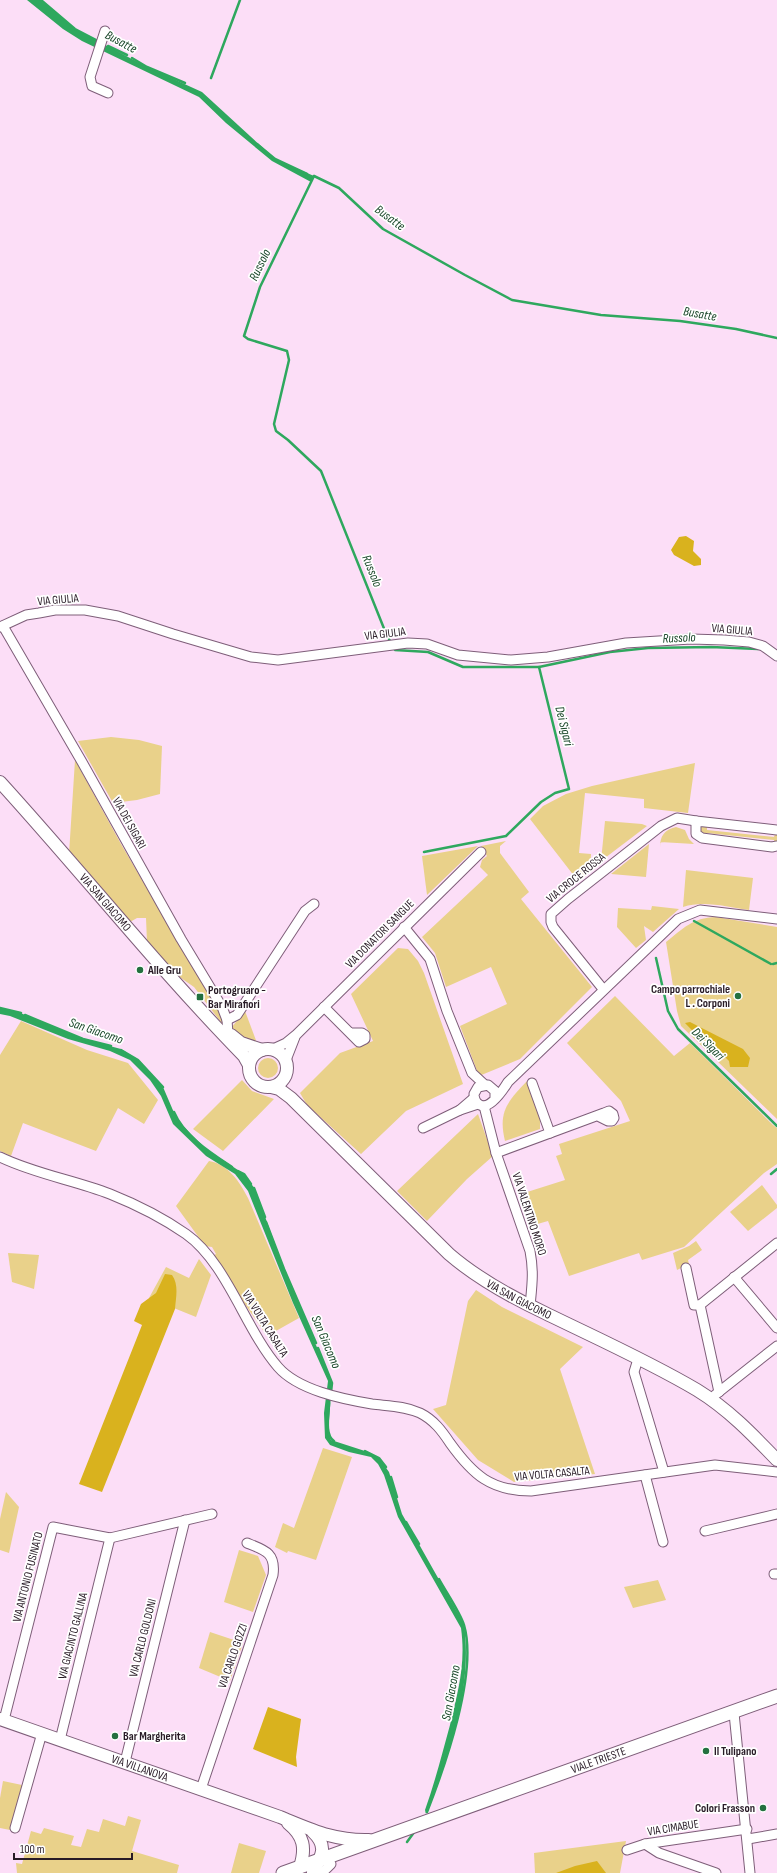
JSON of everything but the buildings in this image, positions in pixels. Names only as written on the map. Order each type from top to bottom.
[{"type":"main road","name":"VIALE TRIESTE","points":[[283,1873],[313,1869],[360,1853],[404,1832],[497,1796],[734,1713],[777,1696]]},
{"type":"main road","name":"VIALE TRIESTE","points":[[313,1869],[373,1840],[404,1832]]},
{"type":"street","points":[[104,34],[90,82],[92,86],[108,93]]},
{"type":"street","name":"VIA GIULIA","points":[[2,626],[26,616],[55,610],[74,609],[118,616],[174,634],[263,659],[291,660],[408,643],[426,644],[458,655],[474,658],[523,659],[548,657],[626,643],[691,639],[745,642],[763,646],[777,656]]},
{"type":"street","name":"VIA DEI SIGARI","points":[[2,626],[82,762],[181,939],[222,1007],[227,1020],[228,1034]]},
{"type":"street","name":"VIA SAN GIACOMO","points":[[0,782],[121,922],[244,1056],[249,1065]]},
{"type":"street","name":"VIA CROCE ROSSA","points":[[603,989],[550,922],[551,914],[563,903],[661,826],[677,818],[777,830]]},
{"type":"street","points":[[696,821],[696,834],[702,838],[772,847],[777,846]]},
{"type":"street","name":"VIA DONATORI SANGUE","points":[[267,1050],[286,1043],[296,1034],[481,852]]},
{"type":"street","points":[[227,1020],[237,1015],[306,911],[314,904]]},
{"type":"street","points":[[423,1128],[504,1089],[508,1082],[603,989],[668,927],[684,915],[700,910],[710,910],[777,919]]},
{"type":"street","name":"VIA VALENTINO MORO","points":[[404,927],[430,959],[447,1011],[472,1073],[472,1081],[483,1100],[496,1153],[531,1256],[534,1281],[530,1306]]},
{"type":"street","points":[[324,1007],[352,1033]]},
{"type":"street","name":"VIA SAN GIACOMO","points":[[212,1022],[241,1043],[267,1050]]},
{"type":"street","name":"VIA DONATORI SANGUE","points":[[286,1060],[296,1034]]},
{"type":"street","points":[[287,1075],[282,1082],[271,1087],[263,1087],[252,1080],[249,1065],[252,1056],[267,1050],[281,1053],[286,1060],[288,1068],[287,1075],[291,1098]]},
{"type":"street","name":"VIA VALENTINO MORO","points":[[472,1073],[488,1086]]},
{"type":"street","points":[[483,1100],[478,1087],[508,1082]]},
{"type":"street","points":[[532,1083],[550,1133]]},
{"type":"street","points":[[483,1100],[495,1091],[488,1086]]},
{"type":"street","name":"VIA SAN GIACOMO","points":[[271,1087],[279,1089],[291,1098],[451,1256],[496,1288],[715,1396],[777,1460]]},
{"type":"street","points":[[496,1153],[598,1116]]},
{"type":"street","name":"VIA VOLTA CASALTA","points":[[0,1157],[50,1176],[109,1194],[170,1224],[187,1235],[213,1263],[261,1343],[278,1368],[310,1389],[366,1403],[406,1408],[430,1418],[439,1427],[470,1468],[483,1478],[506,1490],[531,1490],[564,1487],[715,1465],[777,1472]]},
{"type":"street","points":[[686,1268],[694,1305],[700,1305],[777,1243]]},
{"type":"street","points":[[734,1277],[777,1328]]},
{"type":"street","points":[[700,1305],[715,1396],[777,1346]]},
{"type":"street","points":[[638,1359],[634,1372],[664,1472]]},
{"type":"street","points":[[645,1475],[663,1542]]},
{"type":"street","name":"VIA ANTONIO FUSINATO","points":[[2,1719],[53,1527],[110,1538],[212,1514]]},
{"type":"street","points":[[705,1531],[777,1514]]},
{"type":"street","name":"VIA CARLO GOLDONI","points":[[125,1762],[185,1520]]},
{"type":"street","name":"VIA GIACINTO GALLINA","points":[[60,1740],[110,1538]]},
{"type":"street","name":"VIA CARLO GOZZI","points":[[201,1789],[273,1575],[274,1567],[270,1555],[264,1549],[247,1543]]},
{"type":"street","points":[[734,1713],[747,1829],[750,1873]]},
{"type":"street","name":"VIA VILLANOVA","points":[[2,1719],[280,1817],[313,1832],[354,1840],[373,1840]]},
{"type":"street","points":[[15,1828],[42,1733]]},
{"type":"street","name":"VIA VILLANOVA","points":[[280,1817],[297,1831],[313,1869]]},
{"type":"street","name":"VIA CIMABUE","points":[[627,1850],[645,1844],[747,1829]]},
{"type":"street","points":[[313,1832],[320,1838],[322,1844],[313,1869]]},
{"type":"street","points":[[748,1839],[777,1834]]},
{"type":"street","points":[[645,1844],[665,1855],[716,1873]]},
{"type":"street","points":[[304,1846],[313,1869]]},
{"type":"shaded area","points":[[27,0],[40,0],[75,29],[147,67],[202,92],[275,159],[314,176],[311,182],[272,161],[226,123],[199,97],[82,41],[63,29]]},
{"type":"shaded area","points":[[686,536],[694,541],[693,551],[701,559],[701,565],[694,566],[674,555],[671,550],[679,537]]},
{"type":"shaded area","points":[[111,737],[139,740],[162,746],[160,794],[137,800],[113,803],[78,741]]},
{"type":"shaded area","points":[[75,760],[121,844],[202,983],[216,1003],[221,1014],[223,1025],[194,987],[181,978],[147,942],[146,918],[137,918],[130,922],[69,854]]},
{"type":"shaded area","points":[[695,763],[688,813],[644,808],[644,799],[585,793],[579,853],[591,854],[590,872],[578,881],[530,819],[543,806],[566,794],[592,786]]},
{"type":"shaded area","points":[[605,821],[642,824],[647,826],[601,861]]},
{"type":"shaded area","points":[[702,826],[707,826],[707,830],[774,837],[775,834],[777,834],[777,842],[774,843],[774,840],[707,833],[707,835],[701,834],[700,829]]},
{"type":"shaded area","points":[[676,827],[685,830],[689,839],[694,844],[660,842],[668,830]]},
{"type":"shaded area","points":[[506,841],[500,846],[500,853],[529,892],[521,899],[592,987],[520,1059],[479,1076],[460,1026],[507,1004],[491,967],[446,987],[435,953],[422,937],[488,875],[480,867],[482,860],[487,856],[481,846]]},
{"type":"shaded area","points":[[649,844],[646,877],[611,874]]},
{"type":"shaded area","points":[[478,846],[427,895],[422,856]]},
{"type":"shaded area","points":[[686,870],[753,878],[749,910],[707,904],[683,907]]},
{"type":"shaded area","points":[[652,906],[679,909],[653,932],[644,926],[646,940],[636,948],[617,927],[618,908],[651,910]]},
{"type":"shaded area","points":[[716,917],[777,927],[777,1119],[681,1026],[677,1011],[666,942],[683,928],[694,922],[701,919]]},
{"type":"shaded area","points":[[398,948],[408,949],[418,961],[424,973],[463,1084],[406,1111],[361,1154],[307,1105],[300,1093],[340,1053],[373,1041],[351,994]]},
{"type":"shaded area","points":[[615,996],[674,1056],[690,1043],[777,1128],[777,1164],[764,1173],[684,1247],[642,1260],[639,1253],[569,1276],[548,1221],[534,1225],[524,1193],[565,1180],[556,1156],[562,1154],[559,1144],[630,1121],[621,1101],[567,1043]]},
{"type":"shaded area","points":[[0,1008],[18,1012],[83,1039],[121,1049],[138,1060],[163,1087],[175,1115],[183,1126],[206,1149],[244,1174],[255,1189],[284,1269],[332,1383],[328,1433],[331,1440],[368,1452],[379,1458],[389,1472],[402,1514],[464,1624],[466,1648],[462,1697],[451,1745],[426,1814],[425,1810],[450,1725],[458,1689],[463,1654],[461,1628],[398,1517],[384,1475],[378,1464],[371,1457],[349,1452],[330,1445],[325,1438],[324,1413],[328,1381],[293,1303],[248,1191],[235,1174],[206,1156],[173,1124],[161,1096],[150,1080],[130,1060],[110,1051],[68,1039],[10,1016],[0,1014]]},
{"type":"shaded area","points":[[245,1011],[257,1043],[238,1036],[231,1028]]},
{"type":"shaded area","points":[[21,1021],[87,1050],[128,1063],[158,1100],[144,1124],[118,1108],[96,1151],[23,1123],[11,1156],[0,1151],[0,1055]]},
{"type":"shaded area","points":[[690,1022],[743,1049],[750,1058],[748,1067],[730,1067],[729,1061],[725,1057],[715,1054],[685,1023]]},
{"type":"shaded area","points":[[268,1058],[275,1061],[278,1068],[275,1075],[268,1078],[261,1075],[258,1068],[261,1061]]},
{"type":"shaded area","points":[[242,1080],[252,1091],[274,1099],[223,1151],[193,1129]]},
{"type":"shaded area","points":[[527,1081],[540,1120],[540,1129],[505,1141],[503,1122],[506,1108],[514,1095]]},
{"type":"shaded area","points":[[478,1114],[493,1156],[467,1179],[427,1221],[397,1191]]},
{"type":"shaded area","points":[[209,1161],[228,1170],[245,1192],[299,1318],[267,1336],[219,1267],[213,1256],[216,1254],[212,1247],[205,1246],[176,1206]]},
{"type":"shaded area","points":[[762,1185],[777,1205],[777,1208],[748,1231],[730,1212]]},
{"type":"shaded area","points":[[696,1241],[702,1250],[688,1260],[689,1264],[677,1270],[673,1253]]},
{"type":"shaded area","points":[[8,1253],[39,1255],[34,1289],[12,1282]]},
{"type":"shaded area","points":[[199,1259],[211,1275],[196,1317],[149,1298],[166,1267],[189,1278]]},
{"type":"shaded area","points":[[165,1274],[172,1275],[176,1283],[175,1309],[102,1492],[79,1484],[142,1325],[134,1321],[141,1304],[156,1293]]},
{"type":"shaded area","points":[[476,1290],[502,1307],[583,1347],[560,1369],[595,1474],[514,1482],[478,1460],[433,1409],[446,1405],[468,1301]]},
{"type":"shaded area","points":[[323,1448],[352,1457],[316,1560],[288,1551],[287,1553],[275,1547],[283,1523],[294,1528]]},
{"type":"shaded area","points":[[6,1492],[19,1507],[9,1553],[0,1550],[0,1519]]},
{"type":"shaded area","points":[[239,1550],[258,1556],[266,1575],[253,1612],[224,1602]]},
{"type":"shaded area","points":[[658,1580],[666,1600],[633,1608],[624,1587]]},
{"type":"shaded area","points":[[210,1632],[243,1643],[230,1681],[199,1668]]},
{"type":"shaded area","points":[[268,1707],[301,1719],[296,1757],[297,1767],[253,1749]]},
{"type":"shaded area","points":[[3,1781],[22,1785],[10,1830],[0,1828],[0,1798]]},
{"type":"shaded area","points":[[128,1816],[141,1820],[132,1851],[179,1865],[177,1873],[17,1873],[16,1863],[22,1864],[31,1831],[41,1834],[44,1828],[74,1836],[71,1845],[81,1847],[87,1829],[99,1832],[103,1819],[125,1826]]},
{"type":"shaded area","points":[[626,1841],[620,1873],[535,1873],[534,1853]]},
{"type":"shaded area","points":[[239,1843],[266,1851],[259,1873],[231,1873]]},
{"type":"shaded area","points":[[597,1861],[606,1873],[556,1873],[575,1866]]},
{"type":"waterway","name":"Busatte","points":[[41,0],[75,29],[100,42]]},
{"type":"waterway","points":[[211,78],[240,0]]},
{"type":"waterway","name":"Busatte","points":[[108,46],[127,55]]},
{"type":"waterway","name":"Busatte","points":[[132,58],[147,67],[185,83]]},
{"type":"waterway","name":"Busatte","points":[[257,144],[275,159],[307,174]]},
{"type":"waterway","name":"Russolo","points":[[314,176],[260,287],[244,336],[248,339],[287,351],[289,360],[274,424],[276,431],[288,440],[321,471],[391,643]]},
{"type":"waterway","name":"Busatte","points":[[314,176],[339,188],[383,229],[512,300],[601,315],[680,321],[736,329],[777,338]]},
{"type":"waterway","name":"Russolo","points":[[394,648],[395,650],[428,652],[463,667],[539,667],[610,652],[648,648],[711,647],[758,649]]},
{"type":"waterway","points":[[424,852],[506,836],[541,802],[555,793],[569,789],[539,667]]},
{"type":"waterway","points":[[694,921],[771,964]]},
{"type":"waterway","name":"Dei Sigari","points":[[656,958],[668,1011],[678,1029],[777,1126]]},
{"type":"waterway","points":[[773,964],[777,963]]},
{"type":"waterway","name":"San Giacomo","points":[[0,1008],[21,1013]]},
{"type":"waterway","name":"San Giacomo","points":[[25,1015],[83,1039],[111,1046]]},
{"type":"waterway","name":"San Giacomo","points":[[121,1050],[138,1060],[163,1087]]},
{"type":"waterway","name":"San Giacomo","points":[[174,1112],[184,1129],[191,1136],[207,1150],[232,1167]]},
{"type":"waterway","name":"Dei Sigari","points":[[771,1174],[777,1169]]},
{"type":"waterway","name":"San Giacomo","points":[[238,1171],[244,1174],[251,1184]]},
{"type":"waterway","name":"San Giacomo","points":[[254,1188],[265,1217]]},
{"type":"waterway","name":"San Giacomo","points":[[266,1222],[284,1269],[316,1343]]},
{"type":"waterway","name":"San Giacomo","points":[[318,1348],[332,1383],[331,1392]]},
{"type":"waterway","name":"San Giacomo","points":[[329,1403],[328,1429],[329,1434],[334,1441]]},
{"type":"waterway","name":"San Giacomo","points":[[365,1451],[379,1458],[386,1467]]},
{"type":"waterway","name":"San Giacomo","points":[[391,1477],[397,1497]]},
{"type":"waterway","name":"San Giacomo","points":[[406,1522],[419,1544]]},
{"type":"waterway","name":"San Giacomo","points":[[427,1812],[458,1719],[467,1668],[467,1645],[464,1625],[439,1579]]},
{"type":"waterway","name":"San Giacomo","points":[[407,1842],[415,1831]]},
{"type":"place","name":"Alle Gru","points":[[140,970]]},
{"type":"place","name":"Campo parrochiale L . Corponi","points":[[738,996]]},
{"type":"place","name":"Portogruaro - Bar Mirafiori","points":[[200,997]]},
{"type":"place","name":"Bar Margherita","points":[[115,1736]]},
{"type":"place","name":"Il Tulipano","points":[[706,1751]]},
{"type":"place","name":"Colori Frasson","points":[[763,1808]]}]
